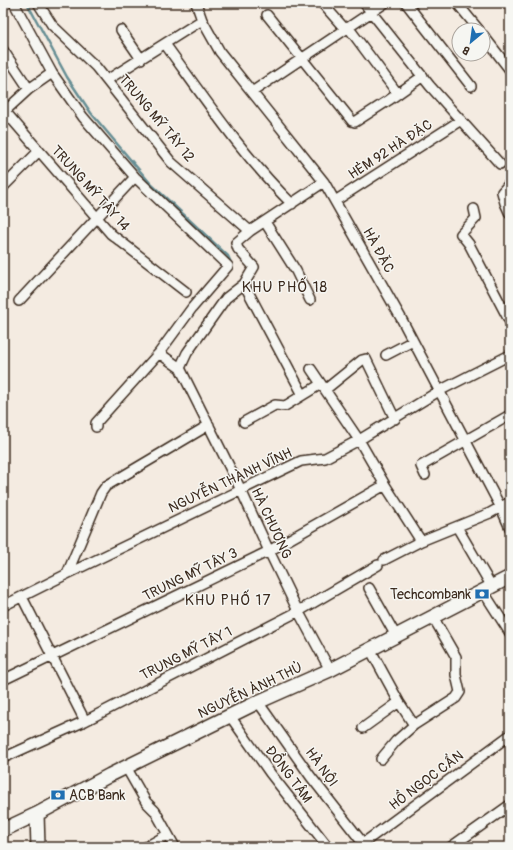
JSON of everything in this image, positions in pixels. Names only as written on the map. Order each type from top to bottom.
[{"type":"main road","name":"NGUYỄN ẢNH THỦ","points":[[3,830],[258,702],[330,670],[510,577]]},
{"type":"main road","points":[[37,814],[38,847]]},
{"type":"street","points":[[14,3],[52,73],[83,117],[135,177],[228,266],[192,308],[159,353],[96,423],[96,427]]},
{"type":"street","name":"TRUNG MỸ TÂY 12","points":[[38,3],[52,25],[96,67],[107,80],[171,162],[250,232]]},
{"type":"street","name":"HÀ ĐẶC","points":[[196,3],[202,20],[220,52],[324,182],[413,341],[501,508],[510,528]]},
{"type":"street","points":[[322,3],[347,28],[398,94]]},
{"type":"street","points":[[364,3],[460,120],[500,164]]},
{"type":"street","points":[[252,92],[385,3]]},
{"type":"street","points":[[406,3],[471,86]]},
{"type":"street","points":[[457,3],[472,22]]},
{"type":"street","points":[[267,15],[352,122],[355,122],[389,100],[423,76]]},
{"type":"street","points":[[107,80],[202,20]]},
{"type":"street","points":[[121,30],[142,59]]},
{"type":"street","points":[[165,44],[222,125],[271,183],[292,204]]},
{"type":"street","points":[[491,46],[510,70]]},
{"type":"street","points":[[3,50],[29,88]]},
{"type":"street","points":[[4,110],[29,88],[52,73]]},
{"type":"street","name":"TRUNG MỸ TÂY 14","points":[[4,110],[111,234],[186,292]]},
{"type":"street","name":"HẺM 92 HÀ ĐẶC","points":[[335,201],[460,120]]},
{"type":"street","points":[[3,187],[39,151]]},
{"type":"street","points":[[19,301],[135,177]]},
{"type":"street","points":[[180,368],[187,353],[226,298],[244,284],[254,268],[238,249],[236,243],[324,182]]},
{"type":"street","points":[[510,183],[502,192],[510,214]]},
{"type":"street","points":[[474,209],[476,218],[461,234],[470,244],[510,322]]},
{"type":"street","points":[[265,222],[296,271],[310,300]]},
{"type":"street","points":[[244,284],[302,395]]},
{"type":"street","points":[[386,355],[413,341]]},
{"type":"street","name":"HÀ CHƯƠNG","points":[[159,353],[180,368],[241,490],[269,551],[330,670]]},
{"type":"street","name":"NGUYỄN THÀNH VĨNH","points":[[3,606],[301,461],[325,458],[360,440],[439,390],[510,355]]},
{"type":"street","points":[[244,422],[275,405],[285,406],[302,395],[323,387],[362,360],[366,359],[395,418]]},
{"type":"street","points":[[311,369],[360,440],[385,485],[421,541]]},
{"type":"street","points":[[425,475],[421,466],[510,415]]},
{"type":"street","points":[[67,574],[101,493],[106,486],[127,472],[209,425]]},
{"type":"street","name":"TRUNG MỸ TÂY 3","points":[[3,680],[269,551],[385,485]]},
{"type":"street","name":"TRUNG MỸ TÂY 1","points":[[3,758],[85,721],[299,611],[421,541],[490,513],[510,502]]},
{"type":"street","points":[[456,527],[510,633]]},
{"type":"street","points":[[369,588],[396,636]]},
{"type":"street","points":[[22,597],[53,655],[85,721]]},
{"type":"street","points":[[380,759],[396,741],[414,725],[456,698],[460,692],[456,675],[456,657],[433,617]]},
{"type":"street","points":[[370,649],[399,702],[414,725]]},
{"type":"street","name":"HÀ NỘI","points":[[258,702],[362,846]]},
{"type":"street","points":[[364,728],[399,702]]},
{"type":"street","name":"ĐỒNG TÂM","points":[[230,716],[270,773],[328,847]]},
{"type":"street","name":"HỒ NGỌC CẨN","points":[[362,846],[510,735]]},
{"type":"street","points":[[126,767],[145,801],[155,811],[175,847]]},
{"type":"street","points":[[451,847],[508,810]]},
{"type":"street","points":[[146,847],[167,835]]},
{"type":"waterway","points":[[27,3],[67,77],[91,113],[151,184],[228,256],[232,265]]},
{"type":"place","name":"Techcombank","points":[[482,594]]},
{"type":"place","name":"ACB Bank","points":[[58,795]]},
{"type":"district","name":"KHU PHỐ 18","points":[[285,287]]},
{"type":"district","name":"KHU PHỐ 17","points":[[228,600]]}]
